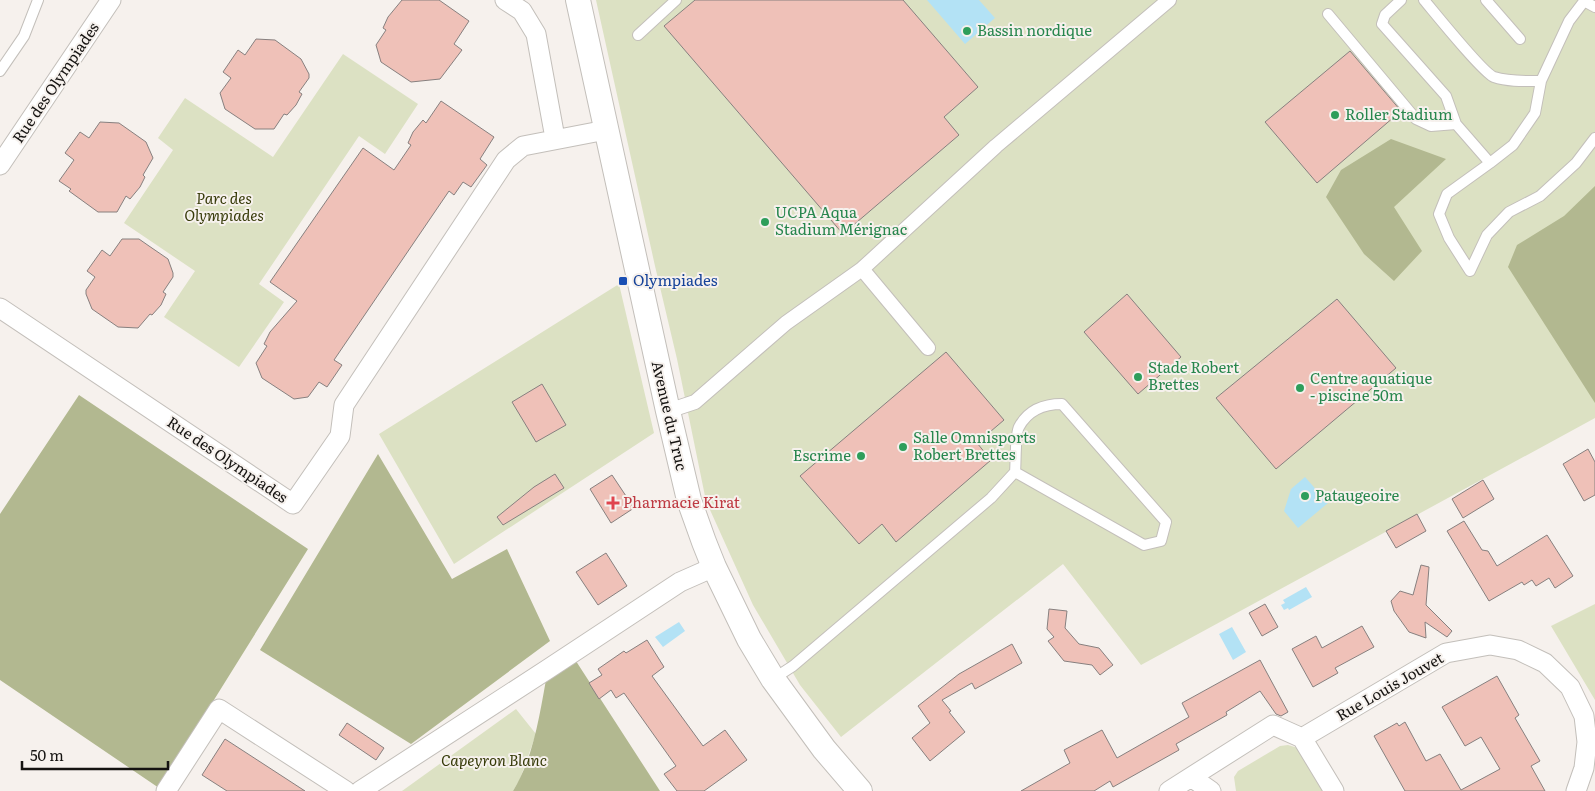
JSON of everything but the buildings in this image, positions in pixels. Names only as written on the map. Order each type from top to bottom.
[{"type":"street","name":"Rue des Olympiades","points":[[0,165],[111,0]]},
{"type":"street","points":[[506,0],[522,11],[536,34],[555,138]]},
{"type":"street","name":"Avenue du Truc","points":[[578,0],[689,500],[714,567],[749,639],[773,679],[824,749],[860,791]]},
{"type":"street","points":[[668,411],[694,402],[786,323],[862,269],[1002,141],[1169,0]]},
{"type":"street","name":"Rue des Olympiades","points":[[0,308],[294,504],[340,436],[344,405],[506,160],[523,146],[555,138],[606,130]]},
{"type":"street","points":[[862,269],[928,348]]},
{"type":"street","points":[[360,791],[680,582],[714,567]]},
{"type":"street","name":"Rue Louis Jouvet","points":[[1302,738],[1446,653],[1490,644],[1518,650],[1545,663],[1570,688],[1584,716],[1587,742],[1584,768],[1576,791]]},
{"type":"street","points":[[166,791],[220,709],[346,791]]},
{"type":"street","points":[[1169,791],[1273,725],[1302,738],[1334,791]]},
{"type":"street","points":[[1191,778],[1211,791]]},
{"type":"lane","points":[[0,71],[24,36],[38,0]]},
{"type":"lane","points":[[638,35],[676,0]]},
{"type":"lane","points":[[1401,0],[1385,15],[1382,24],[1446,96],[1456,124],[1490,163]]},
{"type":"lane","points":[[1424,0],[1473,57],[1493,77],[1522,81],[1541,81]]},
{"type":"lane","points":[[1486,0],[1520,39]]},
{"type":"lane","points":[[1595,7],[1585,0],[1569,20],[1541,81],[1535,113],[1513,144],[1447,194],[1439,214],[1449,238],[1470,271],[1487,235],[1509,212],[1540,196],[1576,163],[1595,138]]},
{"type":"lane","points":[[1328,14],[1416,119],[1431,126],[1456,124]]},
{"type":"lane","points":[[773,679],[794,666],[990,498],[1015,472],[1018,429],[1033,410],[1051,404],[1062,404],[1166,522],[1161,541],[1144,545],[1015,472]]},
{"type":"green space","name":"Stade Robert Brettes","points":[[596,0],[1595,0],[1595,418],[1141,665],[1063,564],[841,737],[800,685],[753,605],[706,501],[677,359]]},
{"type":"green space","name":"Parc des Olympiades","points":[[343,54],[418,104],[385,154],[359,136],[259,284],[284,302],[239,367],[164,317],[195,271],[124,223],[173,150],[158,138],[185,98],[273,157]]},
{"type":"green space","points":[[1391,139],[1446,159],[1394,207],[1422,251],[1394,281],[1364,254],[1326,197],[1341,170]]},
{"type":"green space","points":[[1595,186],[1595,403],[1508,267],[1517,245],[1564,216]]},
{"type":"green space","points":[[619,284],[654,433],[454,564],[379,434]]},
{"type":"green space","points":[[79,395],[308,549],[159,788],[0,680],[0,514]]},
{"type":"green space","points":[[378,454],[452,579],[507,549],[550,641],[411,744],[260,650]]},
{"type":"green space","points":[[1595,604],[1595,700],[1551,626]]},
{"type":"green space","points":[[574,658],[660,791],[513,791],[532,748],[548,669]]},
{"type":"green space","name":"Capeyron Blanc","points":[[516,709],[536,734],[520,779],[513,791],[402,791]]},
{"type":"green space","points":[[1288,745],[1298,748],[1324,791],[1236,791],[1234,777],[1238,771],[1280,746]]},
{"type":"water","name":"Bassin nordique","points":[[927,0],[979,0],[995,18],[965,44]]},
{"type":"water","name":"Pataugeoire","points":[[1305,477],[1328,503],[1298,528],[1284,511],[1291,489]]},
{"type":"water","points":[[1306,587],[1312,597],[1289,610],[1288,608],[1284,610],[1281,605],[1285,603],[1283,600]]},
{"type":"water","points":[[679,622],[685,631],[663,647],[655,637]]},
{"type":"water","points":[[1232,627],[1246,652],[1233,660],[1219,634]]},
{"type":"place","name":"Bassin nordique","points":[[967,31]]},
{"type":"place","name":"Roller Stadium","points":[[1335,115]]},
{"type":"place","name":"UCPA Aqua Stadium Mérignac","points":[[765,222]]},
{"type":"place","name":"Olympiades","points":[[623,281]]},
{"type":"place","name":"Stade Robert Brettes","points":[[1138,377]]},
{"type":"place","name":"Centre aquatique - piscine 50m","points":[[1300,388]]},
{"type":"place","name":"Salle Omnisports Robert Brettes","points":[[903,447]]},
{"type":"place","name":"Escrime","points":[[861,456]]},
{"type":"place","name":"Pataugeoire","points":[[1305,496]]},
{"type":"place","name":"Pharmacie Kirat","points":[[613,503]]}]
